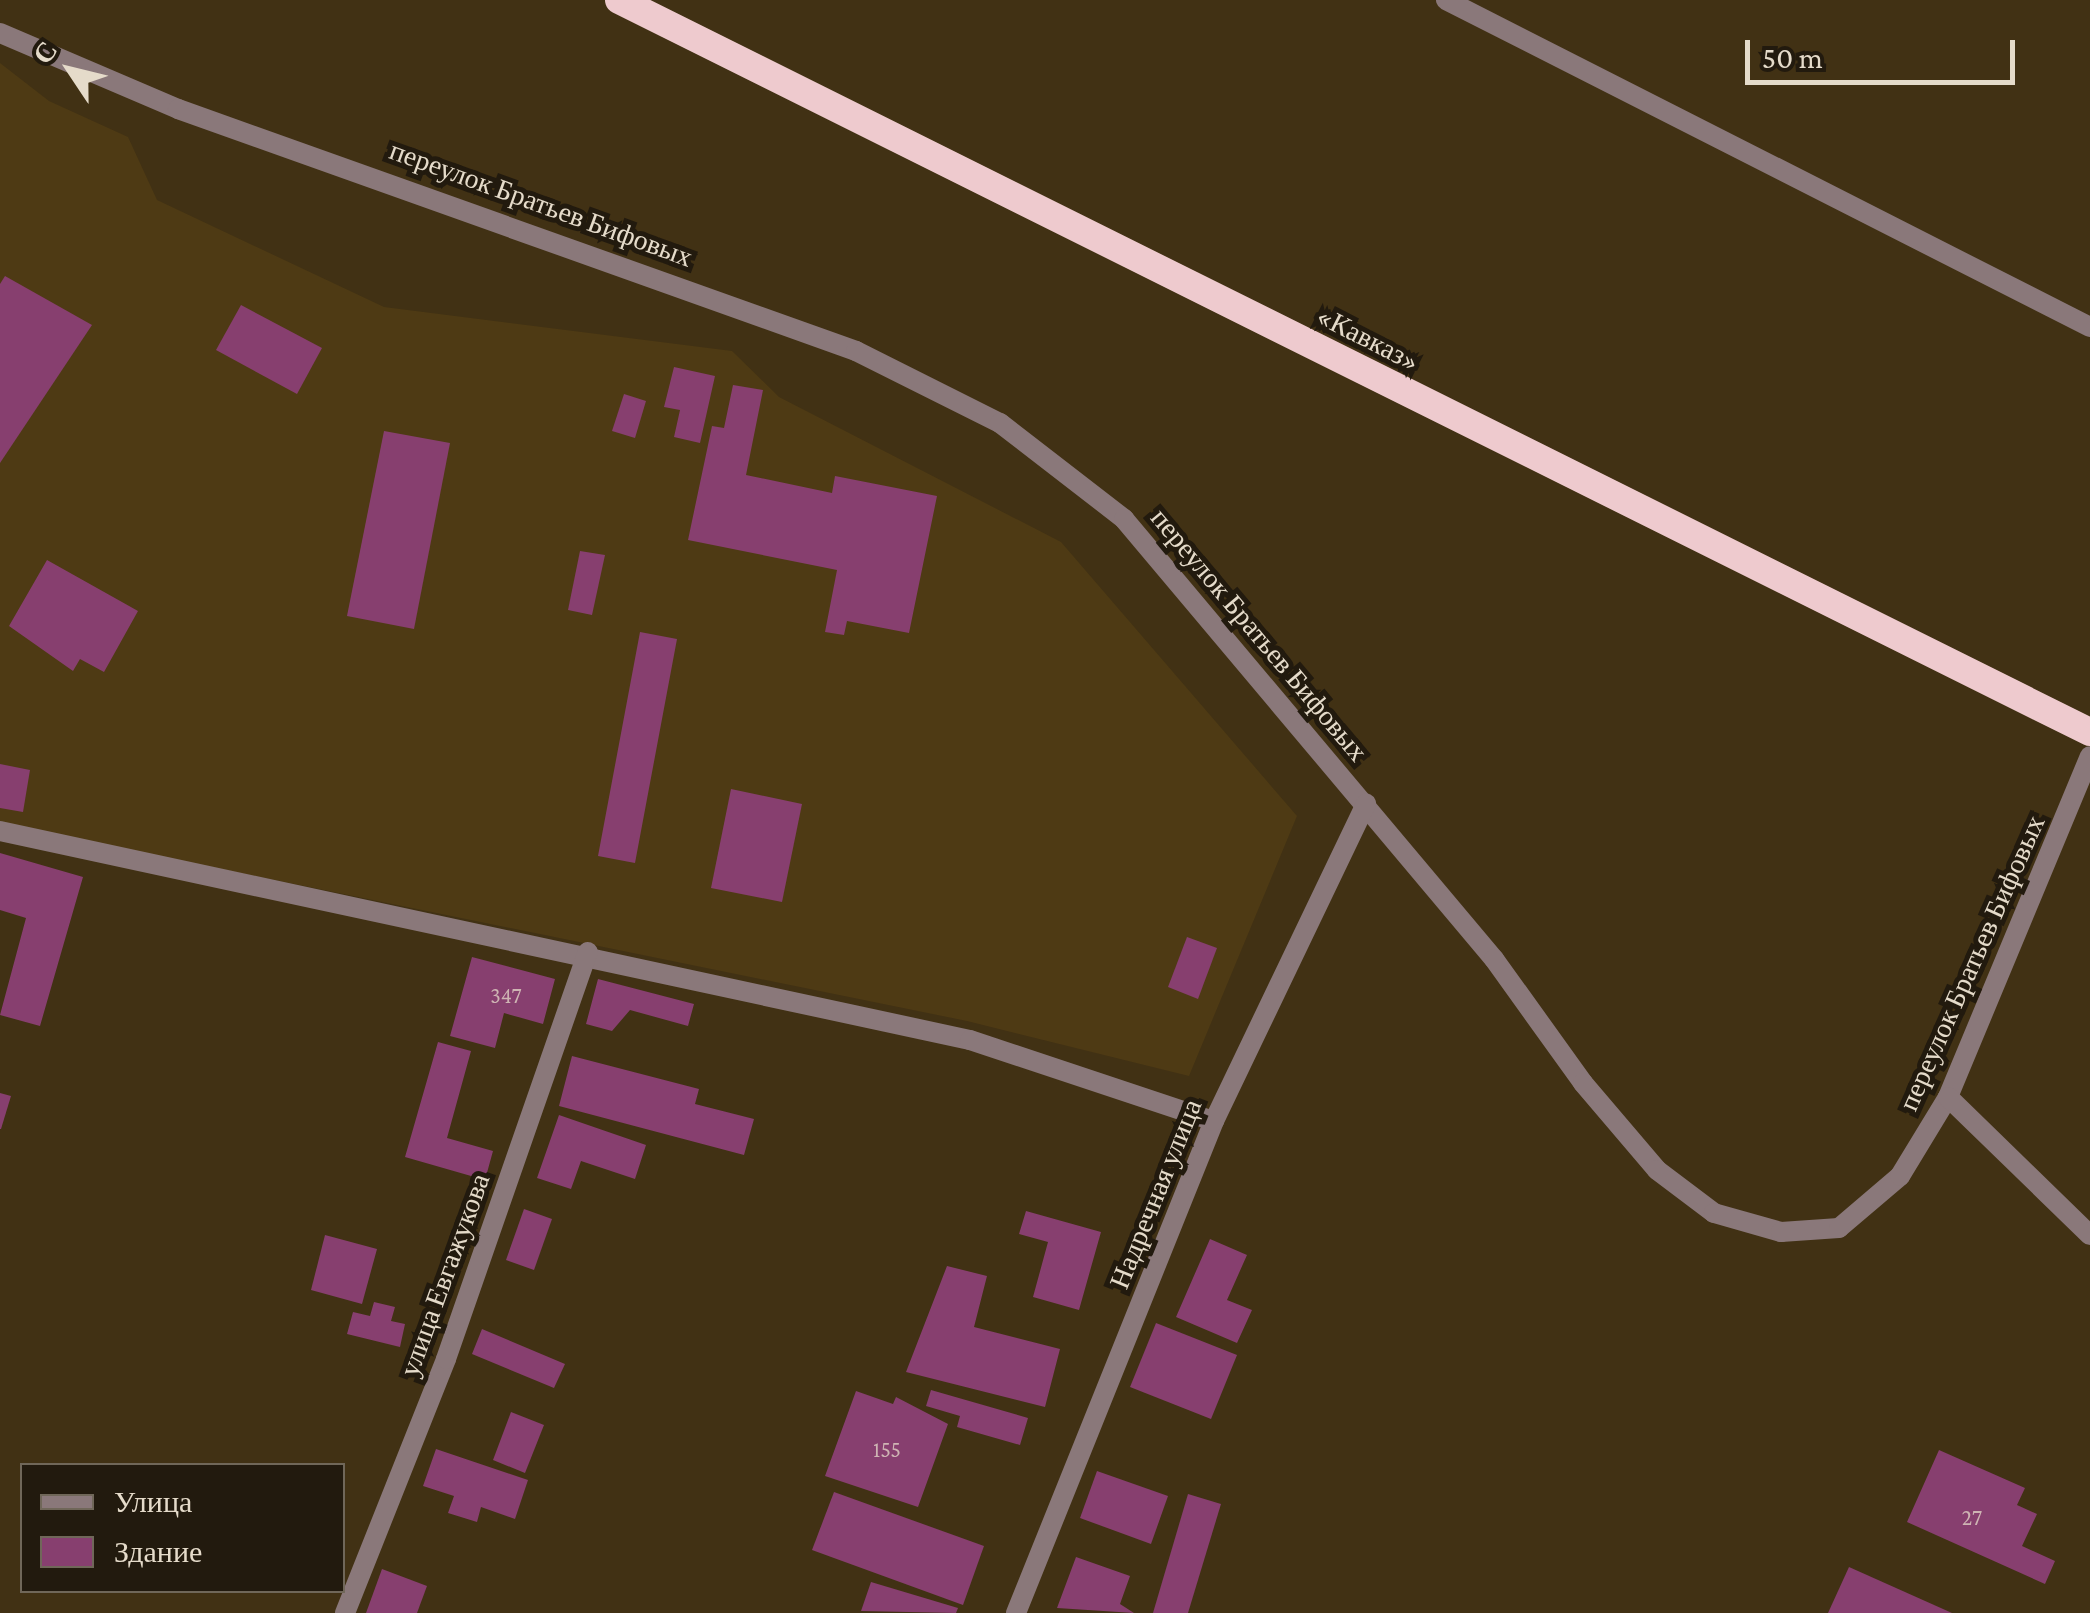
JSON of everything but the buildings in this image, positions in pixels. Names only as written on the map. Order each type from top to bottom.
[{"type":"highway","name":"«Кавказ»","points":[[619,0],[2090,732]]},
{"type":"street","points":[[1446,0],[2090,328]]},
{"type":"street","name":"переулок Братьев Бифовых","points":[[0,33],[178,110],[856,351],[1000,422],[1124,519],[1366,804],[1582,1082],[1657,1170],[1714,1212],[1780,1232],[1839,1228],[1900,1176],[1948,1097],[2090,756]]},
{"type":"street","name":"Надречная улица","points":[[1016,1613],[1214,1121],[1366,804]]},
{"type":"street","points":[[0,831],[588,952],[970,1040],[1214,1121]]},
{"type":"street","name":"улица Евгажукова","points":[[345,1613],[588,952]]},
{"type":"street","points":[[1948,1097],[2090,1235]]},
{"type":"shaded area","points":[[0,63],[49,101],[128,137],[157,200],[384,307],[732,351],[779,397],[1061,542],[1297,816],[1189,1076],[967,1021],[0,824]]}]
